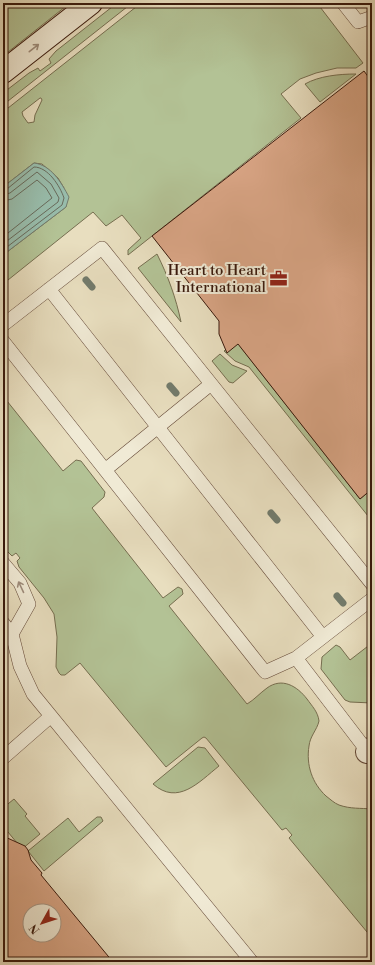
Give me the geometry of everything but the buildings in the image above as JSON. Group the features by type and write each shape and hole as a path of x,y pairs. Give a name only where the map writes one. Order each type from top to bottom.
{"main road":[{"path":"3,72 91,3"}],"lane":[{"path":"343,3 358,22 372,17"},
{"path":"3,325 102,248 372,584"},
{"path":"49,289 323,637"},
{"path":"3,341 265,672 296,658 372,599"},
{"path":"105,470 212,384"},
{"path":"3,563 20,583 29,604 12,634"},
{"path":"3,623 12,634 20,666 33,694 252,962"},
{"path":"296,658 370,752"},
{"path":"3,758 51,716"}],"shaded area":[{"path":"10,3 70,3 3,56 3,9"},
{"path":"117,3 132,3 3,105 3,93 29,73 38,68 40,71 51,63 49,59 56,51"},
{"path":"141,3 317,3 363,63 356,68 337,68 300,79 281,94 301,118 128,255 128,250 141,238 122,215 106,226 93,212 3,284 3,255 66,207 64,188 58,178 42,164 34,163 3,187 3,112","holes":["41,98 42,100 35,115 34,122 28,123 22,112"]},
{"path":"356,74 320,102 305,84 316,79 329,76"},
{"path":"157,254 177,304 181,322 138,268"},
{"path":"236,341 360,499 372,489 372,521 249,367 235,361 224,351"},
{"path":"220,354 232,365 247,371 233,383 229,382 212,361"},
{"path":"3,396 63,471 76,460 81,461 105,492 104,497 92,508 163,598 178,587 182,589 183,594 169,606 247,704 267,688 278,683 284,683 289,684 299,690 314,709 319,721 310,742 308,760 311,773 317,785 326,796 339,805 351,808 372,809 372,938 289,838 292,835 286,828 282,830 206,738 202,738 166,767 80,663 65,675 61,675 59,673 56,667 57,637 54,614 44,598 19,567 17,561 20,558 16,553 12,556 3,547"},
{"path":"372,643 372,703 350,702 345,700 321,669 322,657 336,645 340,647 350,660"},
{"path":"198,747 205,748 219,766 204,779 188,789 171,793 162,790 153,784"},
{"path":"14,799 27,814 25,816 40,834 22,849 3,826 3,808"},
{"path":"97,817 101,817 103,821 44,871 28,851 68,818 79,832"}],"water":[{"path":"34,163 46,167 59,180 69,197 66,207 3,255 3,187"}],"waterway":[{"path":"86,280 92,287"},
{"path":"170,386 176,393"},
{"path":"271,513 277,520"},
{"path":"337,596 343,603"}],"place":[{"name":"Heart to Heart International","path":"279,279"}]}
